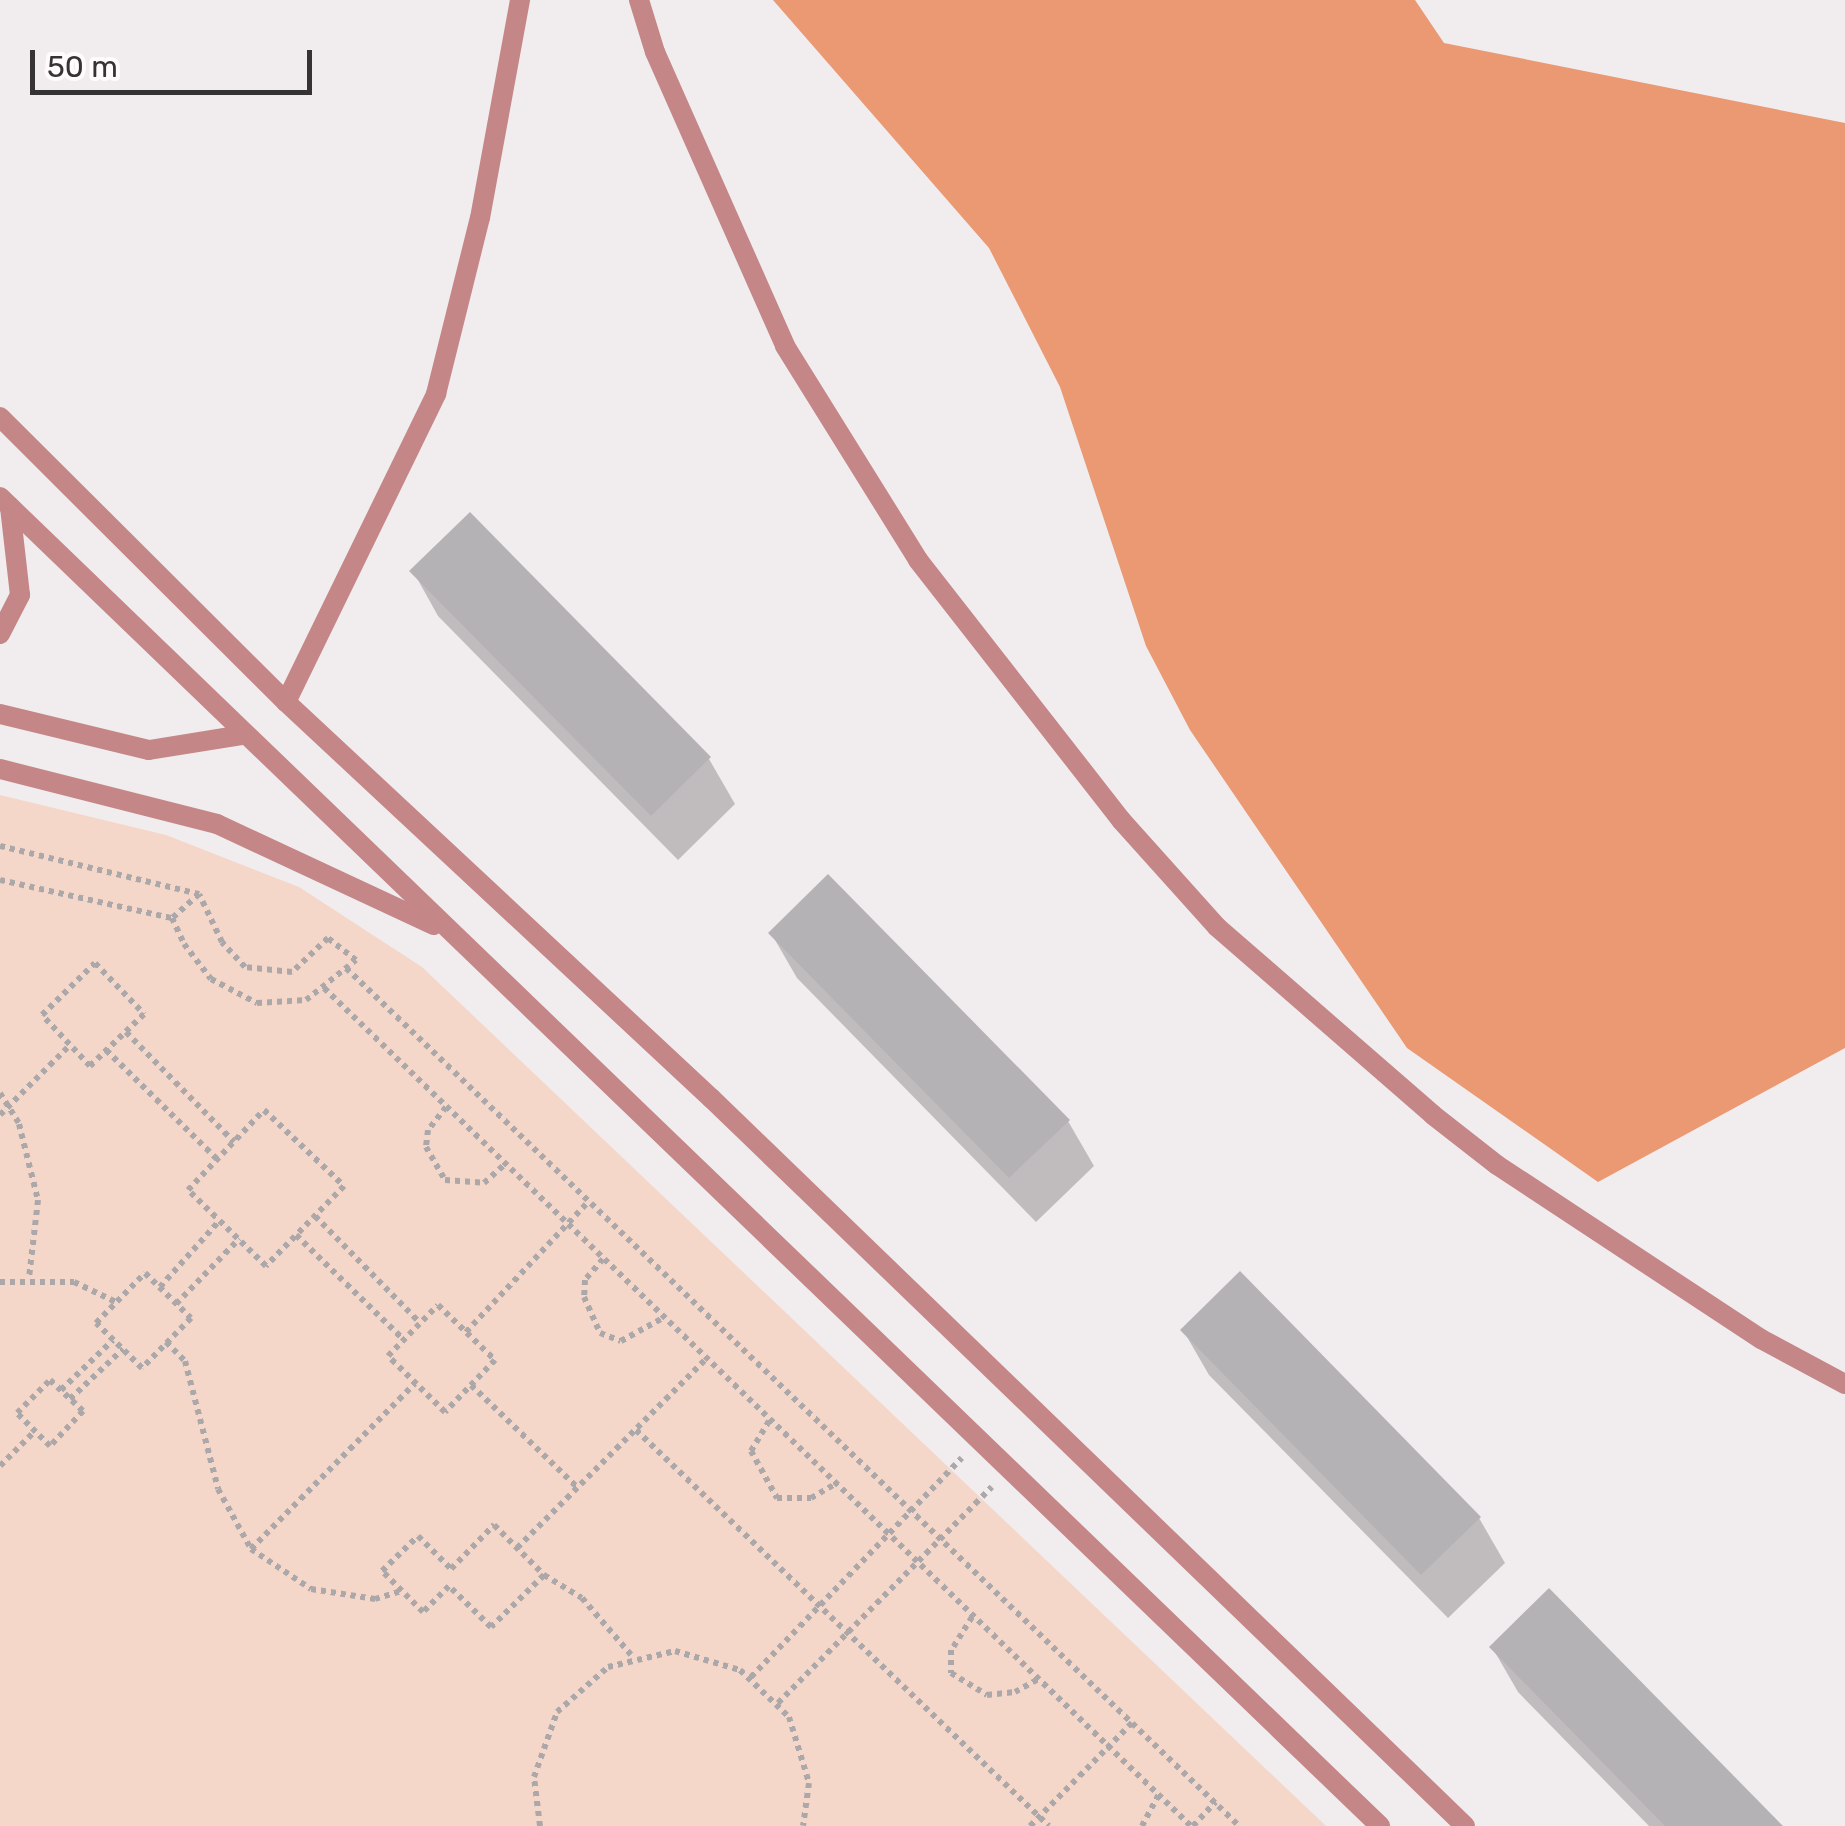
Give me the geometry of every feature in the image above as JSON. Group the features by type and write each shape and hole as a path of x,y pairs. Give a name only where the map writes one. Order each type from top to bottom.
{"street":[{"path":"286,702 436,394 480,218 520,0"},
{"path":"639,0 655,52 785,346 918,560 1121,820 1216,927 1433,1116 1497,1166 1745,1328 1845,1384"},
{"path":"0,416 286,702 725,1111 1465,1826"},
{"path":"0,634 20,595 5,502"},
{"path":"5,502 1380,1826"},
{"path":"0,714 149,750 242,734"},
{"path":"0,770 217,824 450,933"}],"path":[{"path":"0,846 198,894 222,942 245,967 292,972 328,938 356,960 306,1000 278,1004 233,994 196,961 172,918 0,880"},
{"path":"172,918 198,894"},
{"path":"95,963 144,1014 126,1032 90,1066 42,1015 95,963"},
{"path":"346,968 1240,1826"},
{"path":"324,988 1192,1826 1215,1802"},
{"path":"126,1032 234,1142"},
{"path":"0,1115 70,1045"},
{"path":"106,1050 217,1159"},
{"path":"0,1094 8,1106 38,1200 29,1278"},
{"path":"446,1107 428,1130 426,1147 445,1180 484,1183 504,1164"},
{"path":"264,1110 344,1186 266,1266 188,1190 234,1142 264,1110"},
{"path":"466,1332 590,1201"},
{"path":"316,1216 420,1323"},
{"path":"160,1287 220,1221"},
{"path":"296,1235 404,1340"},
{"path":"176,1304 239,1240"},
{"path":"603,1259 586,1280 584,1297 600,1333 622,1341 663,1318"},
{"path":"145,1273 160,1287 191,1318 142,1368 96,1323 145,1273"},
{"path":"0,1282 29,1278 74,1282 116,1302"},
{"path":"438,1306 466,1332 495,1360 445,1412 388,1356 438,1306"},
{"path":"61,1390 113,1340"},
{"path":"166,1342 185,1361 228,1518 252,1549 310,1589 375,1599 402,1591"},
{"path":"70,1399 123,1349"},
{"path":"517,1548 706,1360"},
{"path":"50,1380 70,1399 84,1411 50,1446 17,1413 50,1380"},
{"path":"252,1549 415,1383"},
{"path":"471,1385 578,1488"},
{"path":"769,1420 750,1452 764,1486 790,1502 834,1484"},
{"path":"636,1430 1050,1826"},
{"path":"0,1466 35,1431"},
{"path":"750,1677 980,1439"},
{"path":"778,1703 1011,1468"},
{"path":"451,1569 418,1536 382,1571 423,1612 450,1586 451,1569 494,1526 544,1576 582,1598 633,1657"},
{"path":"450,1586 491,1628 544,1576"},
{"path":"972,1616 951,1650 951,1673 987,1695 1015,1692 1038,1679"},
{"path":"540,1826 534,1777 557,1712 580,1686 633,1657 674,1651 708,1656 750,1677 778,1703 803,1749 809,1782 802,1826"},
{"path":"1030,1826 1132,1723"},
{"path":"1142,1826 1159,1794"}],"shaded area":[{"path":"773,0 1415,0 1444,43 1845,123 1845,1048 1598,1182 1407,1048 1190,730 1146,646 1060,387 989,248"},
{"path":"0,795 166,835 299,887 422,967 1326,1826 0,1826"}],"building":[{"path":"470,512 711,757 651,816 409,571"},
{"path":"828,874 1070,1120 1009,1178 768,933"},
{"path":"1240,1271 1481,1517 1421,1575 1180,1330"},
{"path":"1549,1588 1783,1826 1665,1826 1489,1647"}]}
